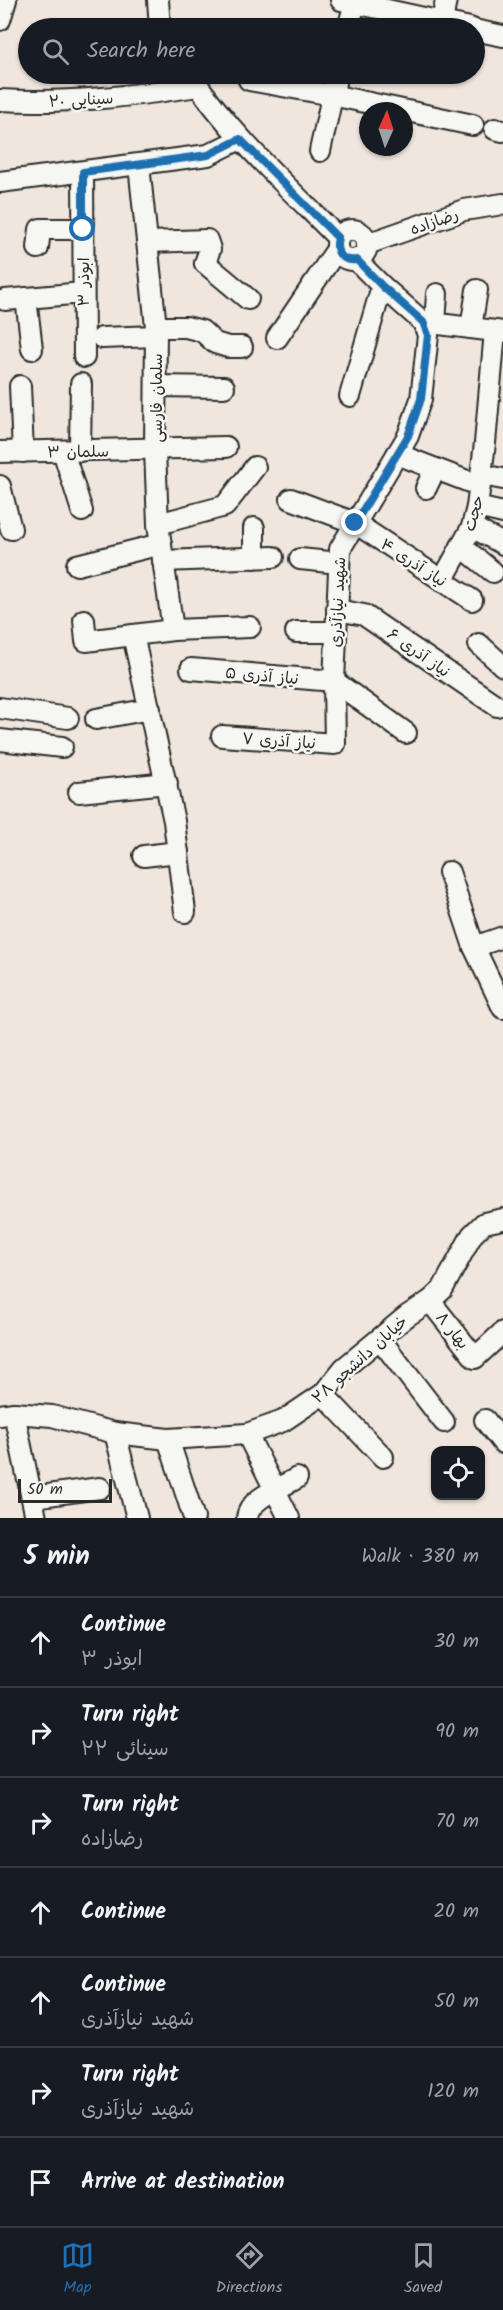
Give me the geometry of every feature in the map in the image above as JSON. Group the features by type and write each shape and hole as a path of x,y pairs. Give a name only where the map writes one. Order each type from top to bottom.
{"street":[{"path":"0,20 6,0"},
{"path":"158,0 159,18"},
{"path":"443,18 446,0"},
{"path":"348,18 348,2 423,18"},
{"path":"485,32 503,36"},
{"name":"سینایی ۲۰","path":"0,100 134,96 179,84"},
{"path":"197,84 240,139 338,244 344,259 362,252"},
{"path":"271,84 473,125"},
{"path":"320,151 335,84"},
{"path":"0,182 208,155 240,139"},
{"name":"سلمان فارسی","path":"139,165 149,242 156,331 155,450 158,524 173,630"},
{"name":"ابوذر ۳","path":"83,172 84,357"},
{"name":"رضازاده","path":"362,252 464,210 503,204"},
{"path":"38,248 40,229 83,229"},
{"path":"277,339 349,230 355,230 365,238 362,252 382,286 429,323 499,332"},
{"path":"149,242 207,240 210,249 205,263 248,299"},
{"path":"350,396 382,286"},
{"path":"471,328 477,290"},
{"path":"5,300 83,293"},
{"name":"شهید نیازآذری","path":"335,744 334,681 340,549 408,436 421,399 429,323 437,294"},
{"path":"26,298 32,349"},
{"path":"102,338 186,327 202,331 215,343 228,347 242,347"},
{"name":"حجت","path":"442,581 472,527 481,480 494,444 499,332"},
{"path":"81,384 72,451 82,511"},
{"path":"20,386 23,452"},
{"path":"156,386 224,387"},
{"name":"سلمان ۳","path":"0,452 226,447"},
{"path":"397,454 435,469 481,480 503,479"},
{"path":"158,524 225,506 255,467"},
{"path":"426,488 435,469"},
{"path":"0,486 11,529"},
{"name":"نیاز آذری ۴","path":"291,499 355,523 472,600"},
{"path":"477,507 503,513"},
{"path":"472,527 503,544"},
{"path":"77,565 162,553 263,558 254,528"},
{"path":"461,546 493,572"},
{"path":"300,559 339,563"},
{"name":"نیاز آذری ۶","path":"337,610 364,615 497,706"},
{"path":"84,620 86,641 173,630 250,627"},
{"path":"296,632 336,632"},
{"path":"133,635 167,783 185,912"},
{"path":"479,644 501,658"},
{"name":"نیاز آذری ۵","path":"191,669 334,681"},
{"path":"334,681 406,733"},
{"path":"0,708 68,718"},
{"path":"96,719 150,709"},
{"name":"نیاز آذری ۷","path":"222,735 335,744"},
{"path":"0,740 62,747"},
{"path":"79,792 167,783"},
{"path":"144,856 178,852"},
{"path":"449,872 474,947 503,1008"},
{"path":"474,947 503,937"},
{"name":"خیابان دانشجو ۲۸","path":"7,1414 52,1416 115,1433 168,1439 247,1434 283,1421 323,1394 344,1368 442,1290 472,1235 484,1223 503,1219"},
{"name":"بهار ۸","path":"430,1301 475,1358 503,1332"},
{"path":"380,1339 444,1422"},
{"path":"323,1394 383,1457"},
{"path":"7,1414 33,1497 36,1518"},
{"path":"485,1420 503,1443"},
{"path":"115,1433 137,1518"},
{"path":"247,1434 289,1518"},
{"path":"168,1439 194,1518"},
{"path":"247,1518 254,1502 297,1478"},
{"path":"33,1497 100,1488"}],"route":[{"path":"83,229 83,172 208,155 240,139 338,238 336,245 340,255 350,261 357,260 382,286 423,322 428,335 421,399 408,436 355,523"}]}
